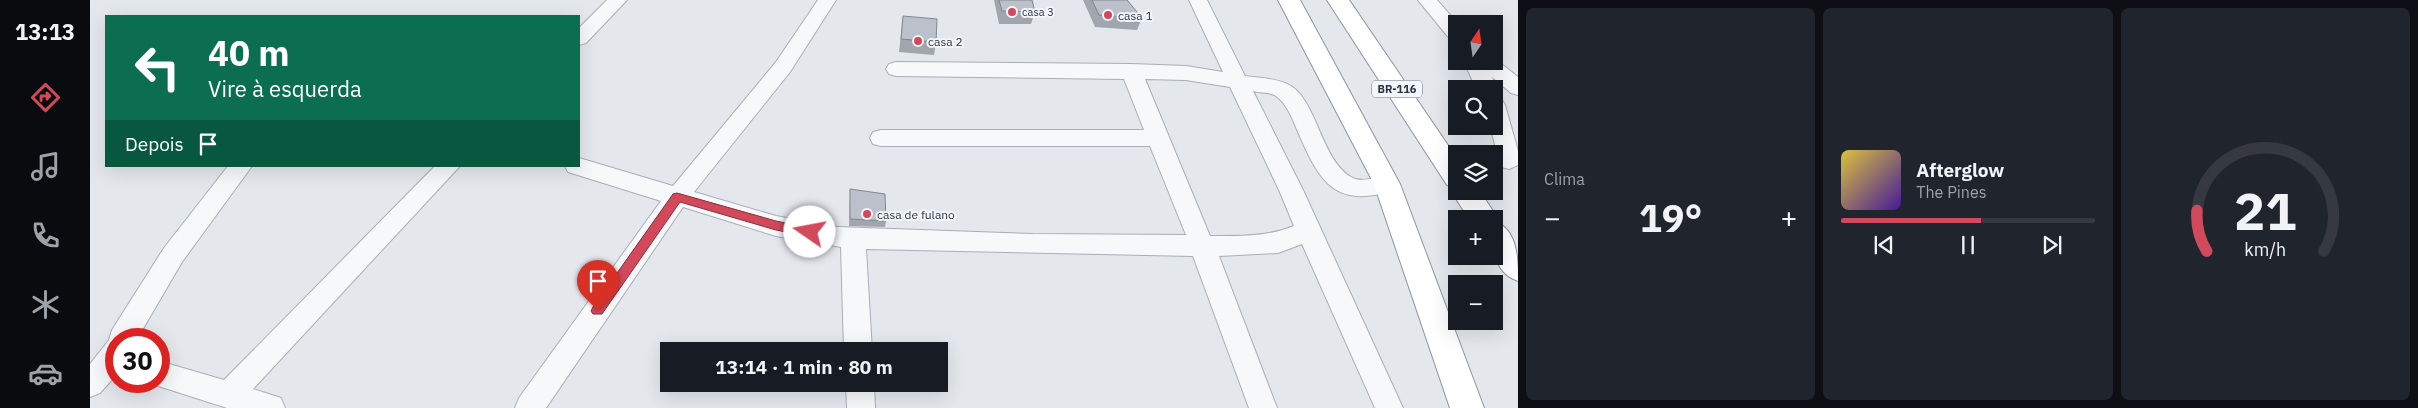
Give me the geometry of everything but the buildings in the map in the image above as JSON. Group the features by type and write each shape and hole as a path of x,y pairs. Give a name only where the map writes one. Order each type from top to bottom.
{"highway":[{"path":"1289,0 1387,184 1467,408"},
{"name":"BR-116","path":"1338,0 1448,162"},
{"path":"1503,246 1518,269"}],"street":[{"path":"580,38 618,0"},
{"path":"529,408 677,197 783,67 827,0"},
{"path":"1198,0 1291,190 1389,408"},
{"path":"1427,0 1448,25"},
{"path":"896,69 1131,70 1186,73 1281,89 1292,97 1327,168 1338,182 1358,189 1387,184"},
{"path":"1131,70 1202,245 1262,408"},
{"path":"1497,70 1518,88"},
{"path":"1503,135 1507,161"},
{"path":"881,138 1158,138"},
{"path":"127,328 173,255 240,167"},
{"path":"229,395 448,167"},
{"path":"579,167 776,226 853,238 1033,244 1249,246 1278,243 1308,231"},
{"path":"853,238 858,342"},
{"path":"90,384 105,363"},
{"path":"170,377 271,408"},
{"path":"860,392 861,408"}],"place":[{"name":"casa 3","path":"1012,12"},
{"name":"casa 1","path":"1108,15"},
{"name":"casa 2","path":"918,41"},
{"name":"casa de fulano","path":"867,214"}],"route":[{"path":"598,311 677,197 776,226 810,232"}]}
